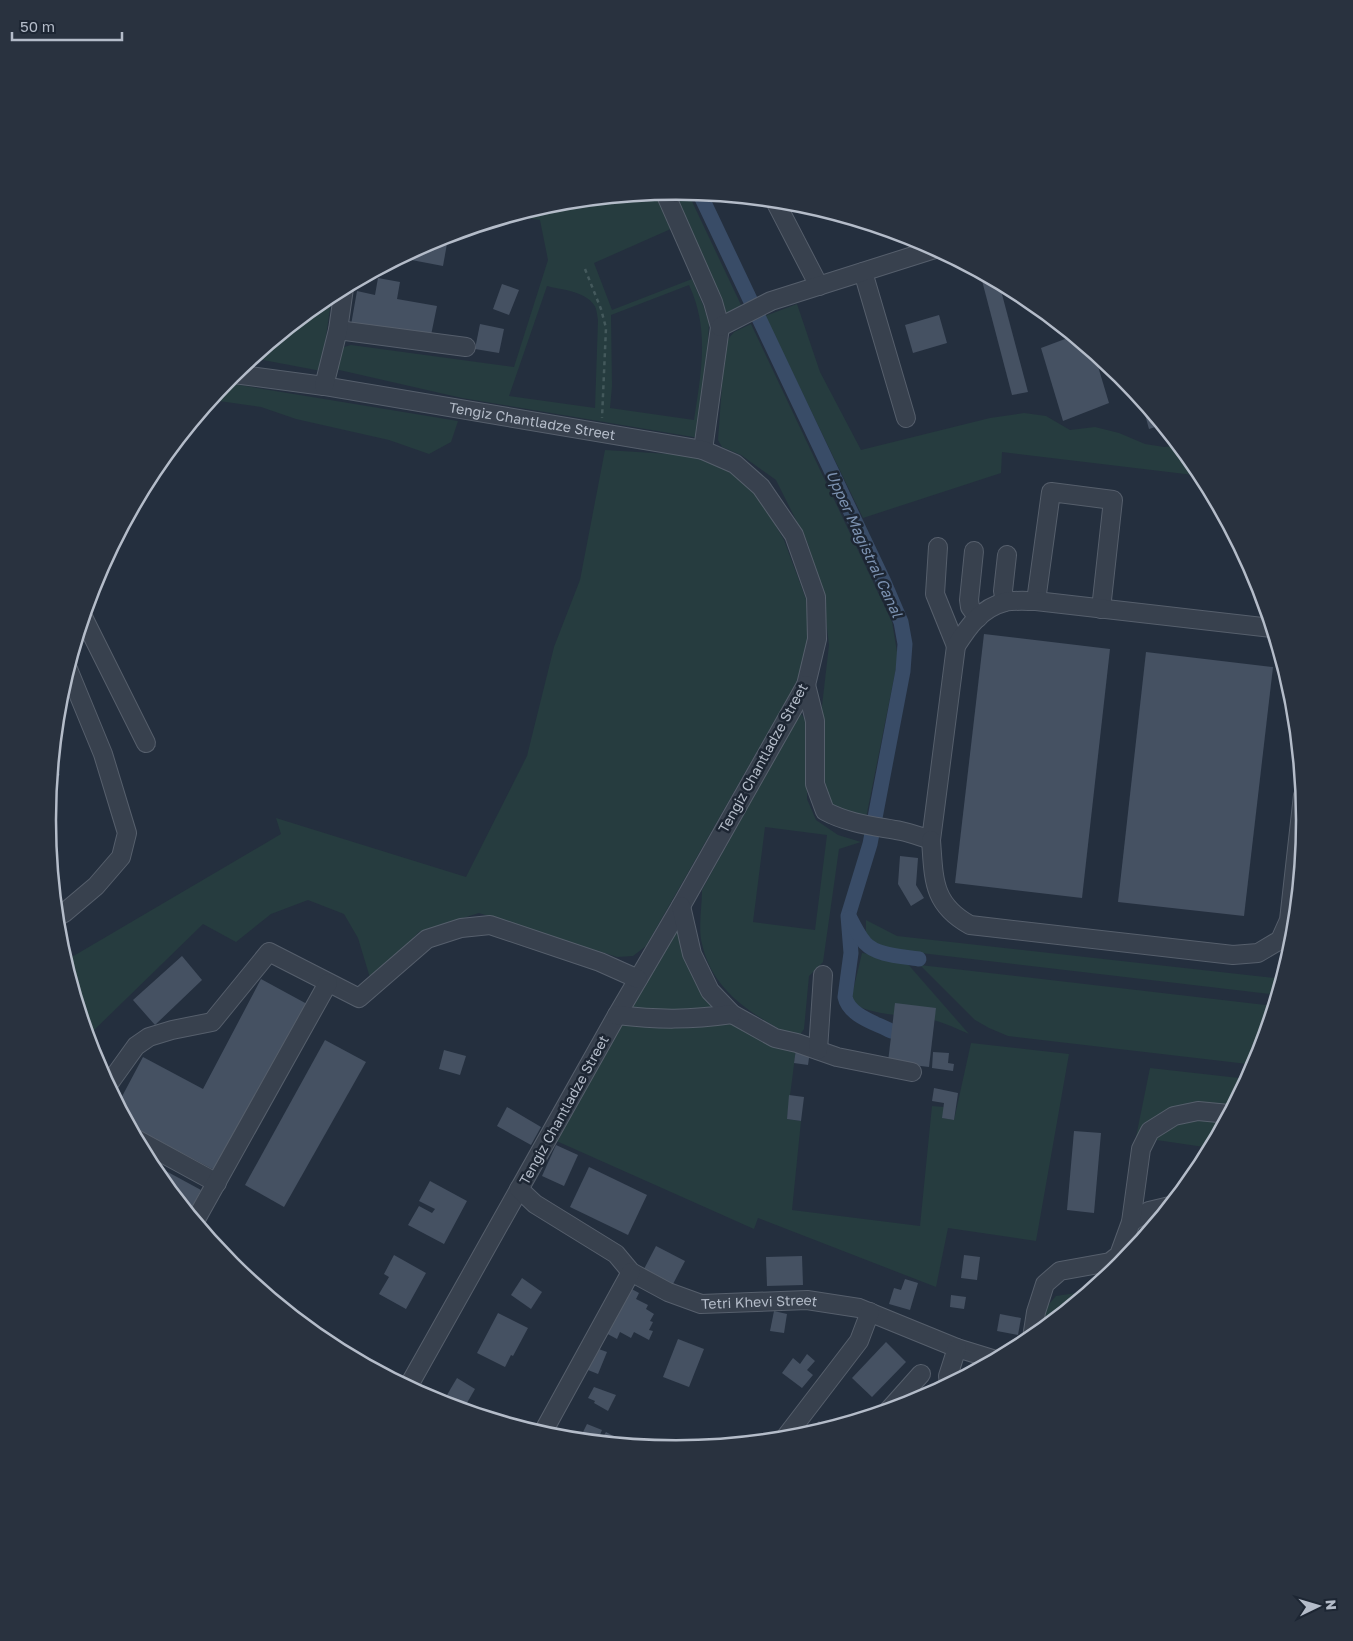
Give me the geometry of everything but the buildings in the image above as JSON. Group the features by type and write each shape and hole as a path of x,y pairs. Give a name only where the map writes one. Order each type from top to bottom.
{"street":[{"path":"668,200 713,302 720,327 703,450"},
{"path":"779,209 819,286"},
{"path":"720,327 772,301 925,252"},
{"path":"863,272 906,418"},
{"path":"324,386 338,330 343,298"},
{"path":"338,330 466,347"},
{"name":"Tengiz Chantladze Street","path":"245,375 324,386 703,450 735,464 761,487 794,535 816,597 817,639 806,685 617,1015 411,1381"},
{"path":"1036,601 1051,492 1113,500 1101,609"},
{"path":"938,547 935,594 956,646"},
{"path":"974,551 969,600 970,606 978,618"},
{"path":"1005,602 1003,591 1007,554"},
{"path":"1266,627 1036,601 1005,602 987,609 968,626 956,646 931,840 934,881 940,897 956,917 970,925 1233,955 1258,952 1280,940 1288,920 1295,865"},
{"path":"88,625 146,743"},
{"path":"64,913 96,886 122,857 127,833 103,754 72,680"},
{"path":"806,685 815,721 815,784 825,811 850,822 899,831 931,840"},
{"path":"681,906 692,954 710,991 732,1014 775,1038 837,1057 912,1072"},
{"path":"113,1079 136,1046 149,1037 212,1022 269,952 359,998 427,939 461,928 490,925 600,962 638,979"},
{"path":"818,1050 823,975"},
{"path":"198,1215 328,983"},
{"path":"617,1015 649,1019 694,1019 732,1014"},
{"path":"1119,1255 1131,1222 1141,1148 1150,1131 1174,1116 1198,1111 1223,1113"},
{"path":"149,1146 216,1183"},
{"name":"Tetri Khevi Street","path":"519,1189 534,1204 616,1254 631,1272 668,1292 701,1304 807,1300 859,1308 957,1348 988,1357"},
{"path":"1131,1222 1149,1211 1160,1208"},
{"path":"1034,1327 1036,1312 1045,1284 1060,1271 1108,1266"},
{"path":"546,1427 631,1272"},
{"path":"791,1430 858,1341 870,1312"},
{"path":"947,1379 957,1348"},
{"path":"898,1400 921,1374"}],"path":[{"path":"586,268 606,328 601,433"}],"green space":[{"path":"675,200 692,201 742,307 726,315 719,313"},
{"path":"661,201 673,228 594,263 612,310 692,279 709,323 699,438 462,398 335,369 341,348 351,345 514,367 548,260 540,220 528,218 596,206","holes":["689,285 700,318 702,352 694,420 610,408 612,386 611,315","547,286 585,297 596,308 598,320 595,408 509,396"]},
{"path":"797,304 820,372 861,450 990,418 1024,413 1046,416 1070,430 1095,427 1119,433 1145,444 1171,447 1191,475 1002,452 1001,473 863,518 765,316"},
{"path":"330,306 321,371 262,360 299,328"},
{"path":"751,324 892,622 898,658 866,818 833,805 825,791 822,706 829,645 823,595 808,544 776,480 741,455 722,447 718,440 725,343 734,332"},
{"path":"236,385 458,421 451,442 429,454 389,440 296,419 261,407 220,401"},
{"path":"605,450 702,456 734,473 756,492 784,540 806,599 809,641 799,678 646,946 633,956 617,957 479,913 419,932 371,981 358,938 344,914 308,900 271,914 236,942 203,924 93,1031 72,957 281,834 276,818 466,877 527,756 554,647 580,580"},
{"path":"800,712 808,724 807,799 816,820 838,835 861,842 839,849 823,962 809,976 804,1029 797,1039 738,1002 716,977 708,961 701,938 702,890","holes":["765,827 827,835 815,930 753,922"]},
{"path":"866,920 897,936 1277,978 1272,994 904,951 877,946 866,933"},
{"path":"680,926 703,995 721,1016 796,1049 787,1119 801,1121 792,1210 920,1226 932,1106 944,1107 943,1118 954,1120 971,1043 1069,1054 1036,1241 948,1228 936,1287 758,1218 754,1229 552,1139"},
{"path":"862,953 870,954 880,960 906,962 969,1034 933,1020 880,1013 853,1003 852,995"},
{"path":"920,965 1269,1005 1247,1064 1008,1036 975,1020"},
{"path":"1150,1068 1241,1078 1214,1131 1204,1147 1136,1137"},
{"path":"1078,1293 1043,1321 1044,1310 1056,1296"}],"waterway":[{"name":"Upper Magistral Canal","path":"703,201 883,580 901,622 905,644 903,671 870,844 848,916 851,953 845,997 848,1004 857,1014 891,1031"},
{"name":"Upper Magistral Canal","path":"850,918 865,943 876,951 919,959"}]}
